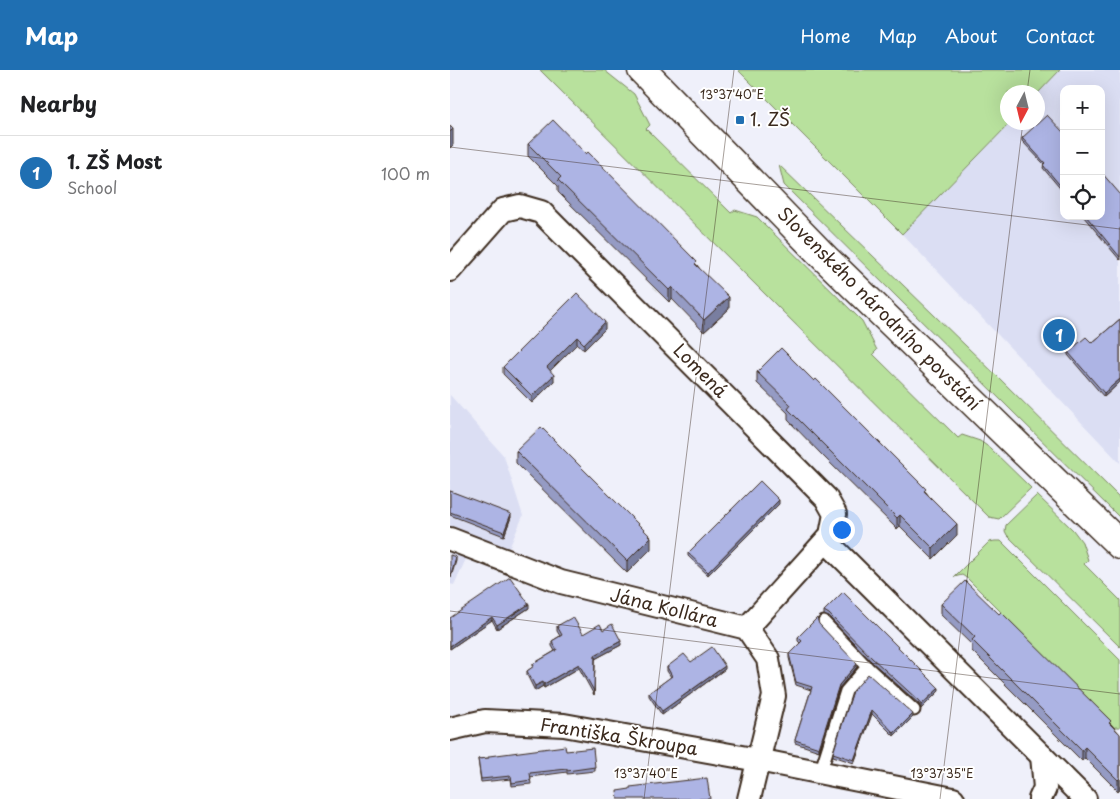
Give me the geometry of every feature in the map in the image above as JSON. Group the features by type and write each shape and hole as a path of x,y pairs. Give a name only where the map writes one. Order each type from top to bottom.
{"street":[{"name":"Slovenského národního povstání","path":"642,70 825,258 1120,544"},
{"name":"Lomená","path":"450,270 502,210 520,206 541,212 826,498 835,514 831,535 747,628"},
{"name":"Jána Kollára","path":"450,539 561,582 747,628"},
{"path":"826,541 1085,799"},
{"path":"747,628 768,659 774,696 749,799"},
{"name":"Františka Škroupa","path":"450,729 485,722 564,725 758,760 953,799"},
{"path":"1040,799 1045,788 1042,756"}],"lane":[{"path":"824,622 867,667 914,710"},
{"path":"820,773 846,691 867,667"}],"shaded area":[{"path":"1060,70 1120,70 1120,463 902,234 1003,130 1045,130 1045,86"},
{"path":"450,395 504,456 523,516 501,567 466,559 454,585 450,584"}],"green space":[{"path":"540,70 604,70 634,94 650,125 646,129 731,213 735,210 757,217 862,321 877,350 873,354 958,438 962,435 980,441 990,448 1031,488 999,519 989,517"},
{"path":"738,70 1060,70 1045,86 1000,85 1000,130 1003,130 902,234"},
{"path":"779,165 1120,498 1120,518 784,185"},
{"path":"1037,495 1073,530 1082,542 1088,560 1084,564 1120,600 1120,647 1007,535 1005,531 1006,525"},
{"path":"1001,541 1120,660 1120,727 1115,727 1112,731 1004,620 1002,613 968,579 962,575 954,577 989,542"}],"building":[{"path":"1047,115 1060,129 1060,185 1043,165 1045,163 1022,138 1031,130 1045,130 1045,117"},
{"path":"553,120 586,154 588,152 729,297 704,320 672,287 669,290 558,180 561,177 528,144"},
{"path":"1105,177 1120,194 1120,257 1089,220 1105,220"},
{"path":"577,293 605,322 584,344 577,337 547,367 554,375 532,396 503,367"},
{"path":"1120,319 1120,379 1104,393 1068,352 1086,337 1092,343"},
{"path":"781,348 814,381 816,379 926,489 924,491 957,524 933,548 900,515 897,518 788,409 791,405 757,372"},
{"path":"541,427 651,537 627,561 516,451"},
{"path":"760,481 779,500 708,572 688,553"},
{"path":"450,491 511,514 504,532 450,512"},
{"path":"450,555 456,557 451,574 450,574"},
{"path":"510,577 529,604 497,625 492,617 450,646 450,618"},
{"path":"965,581 999,614 1001,612 1111,721 1109,723 1120,734 1120,778 1118,780 1085,747 1082,750 972,640 975,637 941,604"},
{"path":"843,592 939,688 921,705 824,611"},
{"path":"573,617 583,634 600,624 603,630 612,624 621,641 595,655 594,691 579,664 544,684 543,682 535,686 527,671 534,666 533,664 557,650 552,641 562,635 557,626"},
{"path":"817,618 819,624 857,664 839,685 819,748 795,740 812,687 796,682 789,654 802,641 798,637"},
{"path":"712,647 725,666 662,711 649,693 672,676 667,667 684,654 691,662"},
{"path":"868,674 913,714 894,733 872,710 854,760 833,753 853,691"},
{"path":"565,746 566,751 593,748 595,767 530,773 531,780 512,783 511,776 481,779 478,759"},
{"path":"707,778 710,799 618,799 617,791 630,789 630,787"}],"place":[{"name":"1. ZŠ","path":"740,120"},
{"name":"1. ZŠ Most","path":"1059,335"}]}
